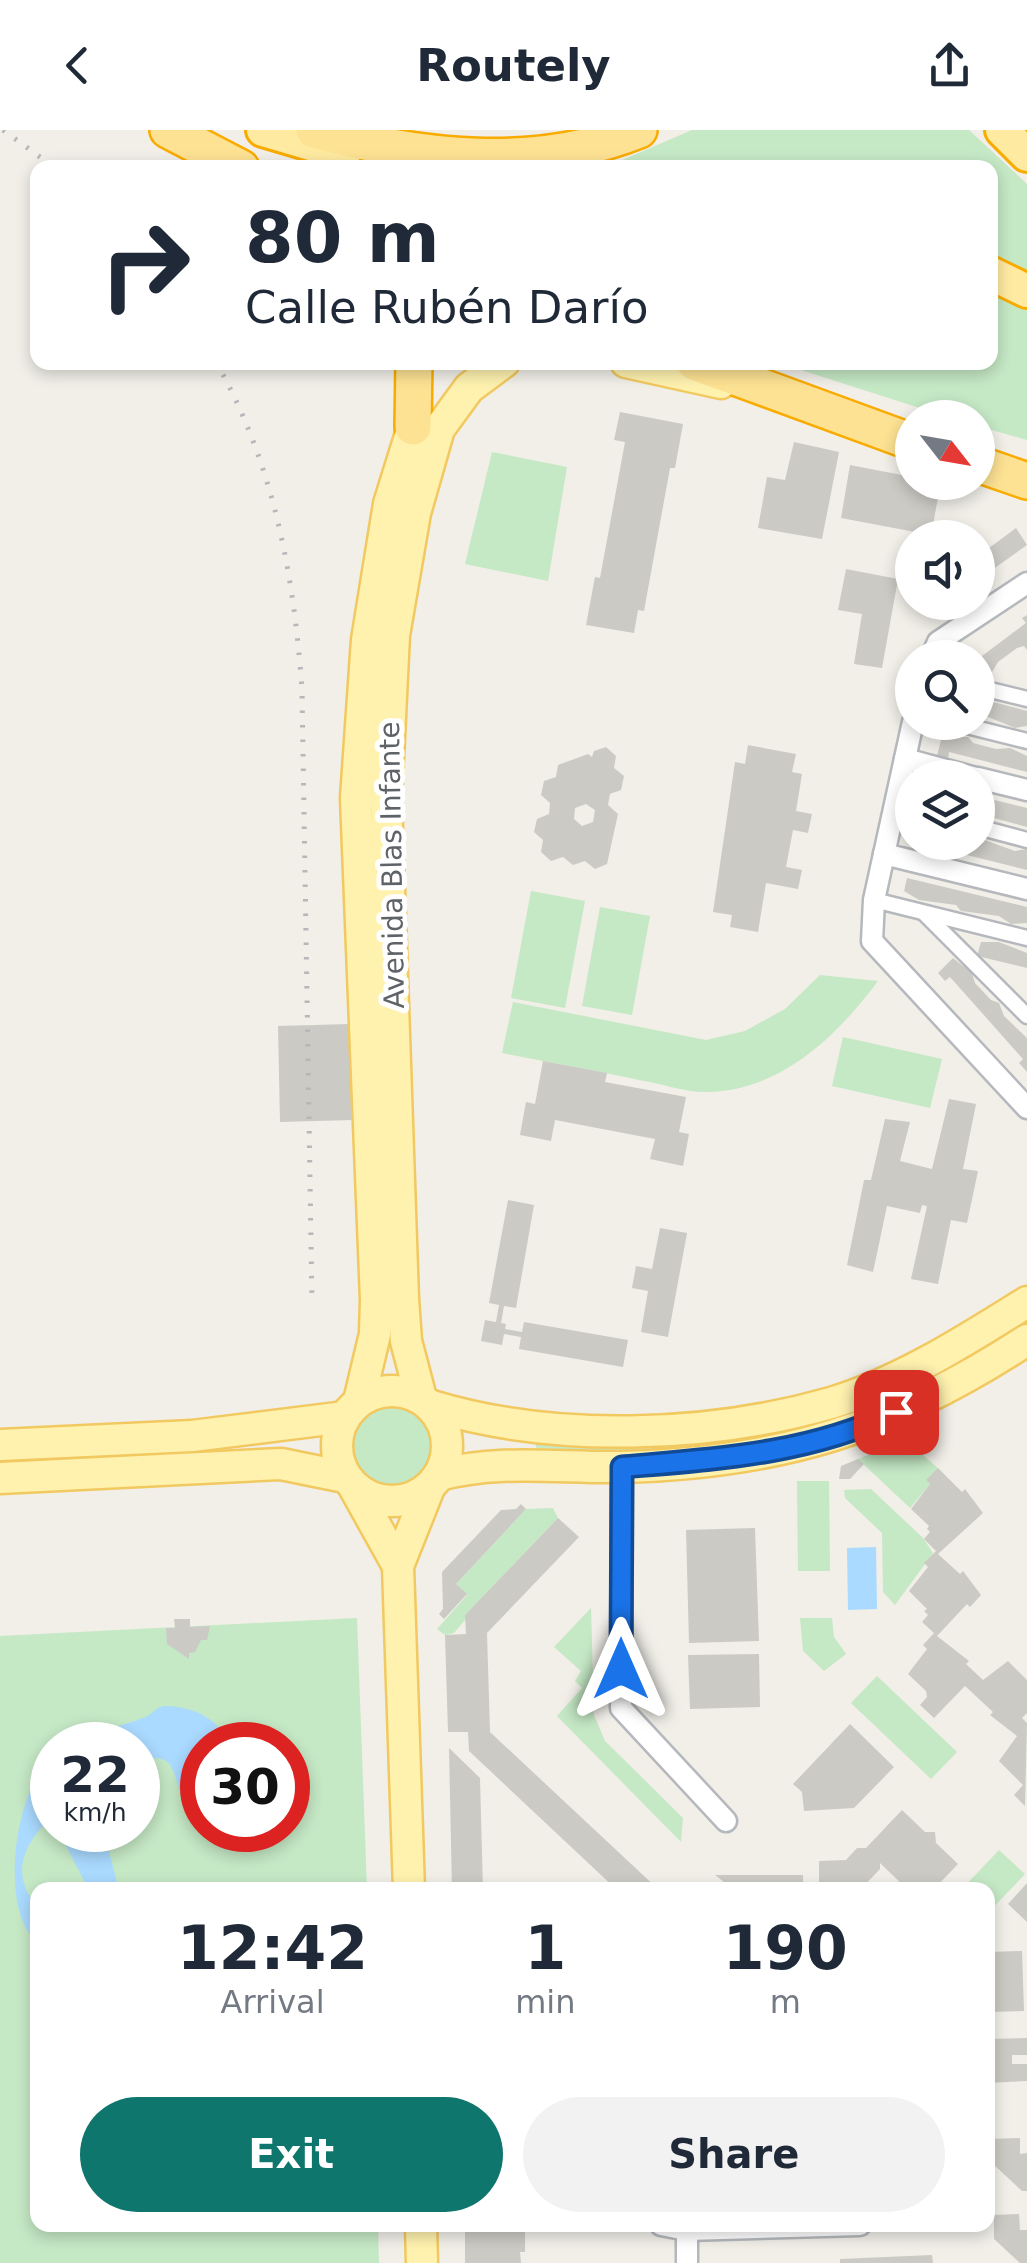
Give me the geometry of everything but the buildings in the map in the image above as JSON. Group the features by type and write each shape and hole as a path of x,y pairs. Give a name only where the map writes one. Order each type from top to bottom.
{"highway":[{"path":"262,130 322,149 378,160"},
{"path":"314,130 392,148 509,158 567,152 639,130"},
{"path":"1002,130 1027,155"},
{"path":"169,132 225,160"},
{"path":"998,277 1027,290"},
{"path":"413,427 414,370"},
{"path":"714,370 895,436"},
{"path":"995,469 1027,478"}],"main road":[{"name":"Avenida Blas Infante","path":"427,1402 406,1341 402,1299 386,799 394,635 416,513 439,429 468,388 493,370"},
{"path":"662,370 772,394"},
{"name":"Avenida Blas Infante","path":"352,1409 375,1334 376,1300 356,798 367,640 389,504 413,427"},
{"path":"0,1445 192,1436 352,1409 389,1390 520,1428 622,1431 755,1420 833,1402 906,1373 1027,1302"},
{"path":"0,1478 281,1464 350,1482 384,1501 415,1496 434,1481 474,1466 622,1467 748,1456 810,1445 862,1428 966,1380 1027,1340"},
{"path":"409,1882 398,1566 448,1440 427,1402"},
{"path":"352,1409 336,1447 350,1482 398,1566"},
{"path":"421,2232 422,2263"}],"street":[{"path":"941,640 1026,587"},
{"path":"995,691 1027,699"},
{"path":"995,733 1027,741"},
{"path":"905,760 909,740"},
{"path":"995,782 1027,790"},
{"path":"895,829 884,854 874,900 872,941 1023,1096"},
{"path":"995,832 1027,840"},
{"path":"884,854 1027,890"},
{"path":"874,900 1027,938"},
{"path":"923,912 1027,1016"},
{"path":"622,1467 621,1708 726,1821"},
{"path":"687,2232 688,2263"}],"green space":[{"path":"692,130 969,130 1027,184 1027,271 998,258 998,160 622,160"},
{"path":"998,295 1027,308 1027,440 995,431 995,400 895,400 801,370 998,370"},
{"path":"492,452 567,467 548,581 465,564"},
{"path":"531,891 585,901 565,1008 511,998"},
{"path":"600,907 650,916 632,1015 582,1006"},
{"path":"820,975 878,981 844,1022 804,1058 757,1083 732,1090 689,1091 502,1053 513,1002 706,1040 745,1031 785,1009"},
{"path":"843,1037 942,1059 930,1108 832,1086"},
{"path":"1027,1315 1027,1326 946,1376 882,1408 824,1429 701,1450 537,1451 535,1442 605,1445 741,1435"},
{"path":"391,1399 408,1402 422,1412 432,1426 432,1460 422,1474 408,1484 391,1487 374,1484 360,1474 350,1460 347,1443 350,1426 360,1412 374,1402"},
{"path":"905,1440 938,1468 910,1508 858,1459"},
{"path":"797,1481 829,1481 830,1571 798,1571"},
{"path":"871,1489 923,1538 933,1553 895,1605 883,1592 882,1533 845,1498 844,1490"},
{"path":"553,1508 558,1518 465,1615 454,1633 445,1635 437,1629 467,1595 456,1584 526,1509"},
{"path":"591,1608 594,1715 605,1741 683,1818 681,1842 557,1716 582,1688 575,1681 581,1671 554,1647"},
{"path":"357,1618 367,1882 30,1882 30,2232 378,2232 379,2263 0,2263 0,1636"},
{"path":"800,1618 832,1618 834,1637 846,1654 824,1671 803,1651"},
{"path":"877,1676 957,1752 931,1779 851,1703"},
{"path":"999,1850 1025,1874 995,1906 995,1882 969,1882"}],"water":[{"path":"876,1547 877,1609 848,1610 847,1548"},
{"path":"158,1708 184,1708 213,1722 180,1722 180,1791 170,1765 160,1759 160,1722 130,1722"},
{"path":"30,1792 30,1844 22,1870 30,1897 30,1933 18,1906 15,1880 20,1824"},
{"path":"69,1852 109,1852 117,1882 85,1882"}],"railway":[{"path":"3,130 44,160"},
{"path":"220,370 253,440 267,481 287,563 298,647 302,690 312,1303"}],"route":[{"path":"621,1669 622,1467 748,1456 810,1445 896,1412"}]}
